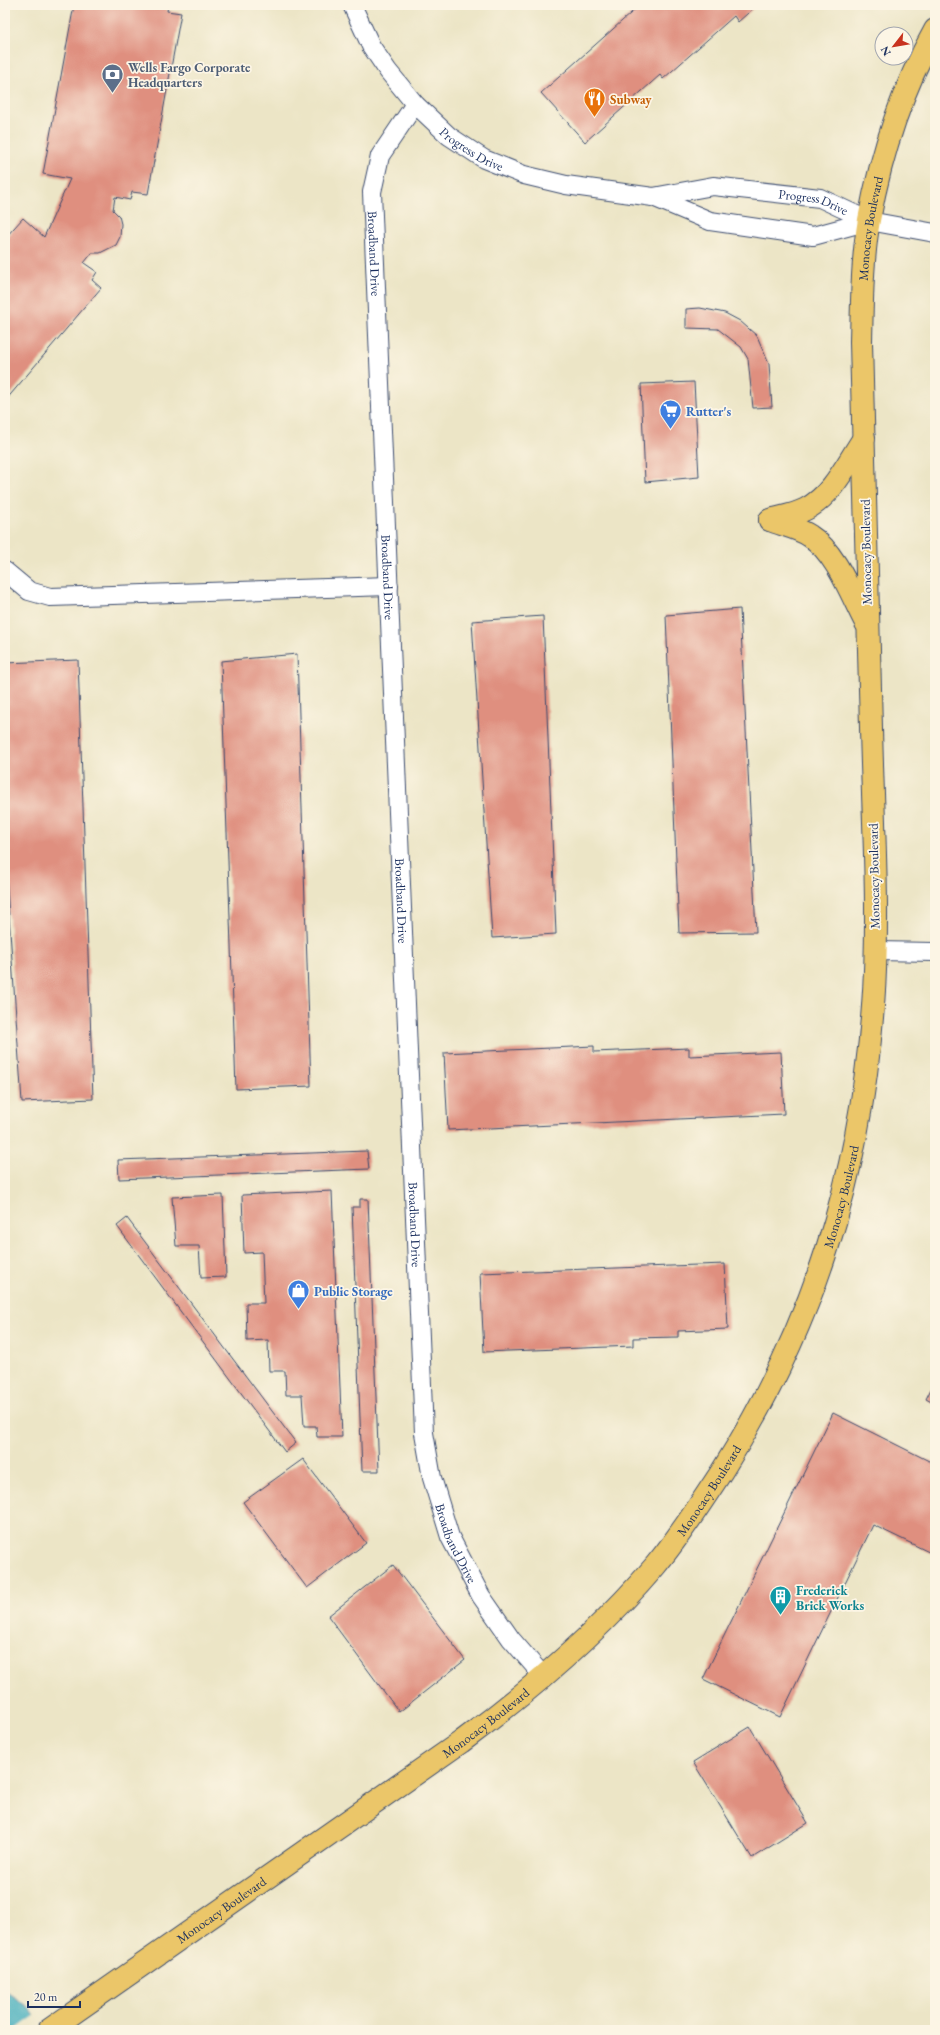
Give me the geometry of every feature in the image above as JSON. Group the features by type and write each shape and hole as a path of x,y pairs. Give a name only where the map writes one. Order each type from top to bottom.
{"main road":[{"name":"Monocacy Boulevard","path":"49,2030 461,1742 544,1677 590,1634 655,1566 705,1497 742,1439 776,1378 802,1320 826,1256 843,1199 860,1120 874,1003 876,951 861,342 863,279 869,221 881,167 897,113 921,56 935,30"},
{"path":"864,438 828,492 820,501 804,510 770,520 809,535 822,544 833,561 868,627"}],"street":[{"name":"Progress Drive","path":"352,5 371,46 388,72 416,104 449,136 484,159 524,175 566,185 653,197 710,221 813,236 869,221"},
{"name":"Broadband Drive","path":"416,104 380,156 372,192 424,1433 432,1478 450,1537 481,1596 511,1639 544,1677"},
{"name":"Progress Drive","path":"653,197 713,186 804,196 820,198 869,221"},
{"path":"869,221 935,233"},
{"path":"5,571 29,591 50,597 389,586"},
{"path":"876,951 935,952"}],"water":[{"path":"5,1991 29,2007 44,2030 5,2030"}],"pier":[{"path":"36,2015 46,2030 15,2030"}],"building":[{"path":"74,5 168,5 167,11 181,13 148,194 132,192 130,200 115,197 113,210 119,216 121,224 120,237 116,245 100,253 92,253 84,263 97,272 92,280 101,288 5,401 5,238 23,218 44,237 70,179 43,174"},
{"path":"640,5 757,5 738,22 734,16 663,79 660,75 585,142 541,93"},
{"name":"Rutter's","path":"700,308 725,313 740,321 757,336 769,364 772,407 753,408 748,359 741,347 718,329 686,328 686,309"},
{"name":"Rutter's","path":"694,382 699,477 645,482 641,384"},
{"path":"740,609 756,932 679,933 666,615"},
{"path":"543,616 556,934 492,938 472,621"},
{"path":"297,654 311,1086 236,1089 221,661"},
{"path":"78,660 93,1099 22,1102 5,860 5,663"},
{"path":"594,1046 594,1052 689,1048 689,1056 781,1052 784,1114 448,1130 444,1053"},
{"path":"367,1151 369,1169 119,1179 118,1160"},
{"path":"332,1191 342,1437 317,1437 316,1426 304,1426 302,1395 286,1395 285,1371 269,1371 268,1340 247,1341 246,1303 264,1303 262,1252 244,1253 242,1195"},
{"path":"223,1195 226,1277 201,1278 199,1246 176,1246 172,1197"},
{"path":"360,1199 368,1199 379,1471 362,1471 352,1207 360,1207"},
{"path":"127,1218 296,1443 285,1452 117,1226"},
{"path":"725,1264 728,1329 678,1331 678,1337 633,1338 633,1346 484,1352 480,1273"},
{"path":"935,1381 935,1404 926,1399"},
{"name":"Frederick Brick Works","path":"833,1413 935,1464 935,1555 873,1525 780,1717 703,1679"},
{"path":"303,1459 366,1543 307,1588 243,1502"},
{"path":"393,1565 465,1660 399,1712 328,1616"},
{"path":"750,1727 808,1823 752,1858 693,1762"}],"place":[{"name":"Wells Fargo Corporate Headquarters","path":"112,94"},
{"name":"Subway","path":"594,118"},
{"name":"Rutter's","path":"670,430"},
{"name":"Public Storage","path":"299,1310"},
{"name":"Frederick Brick Works","path":"781,1616"}]}
